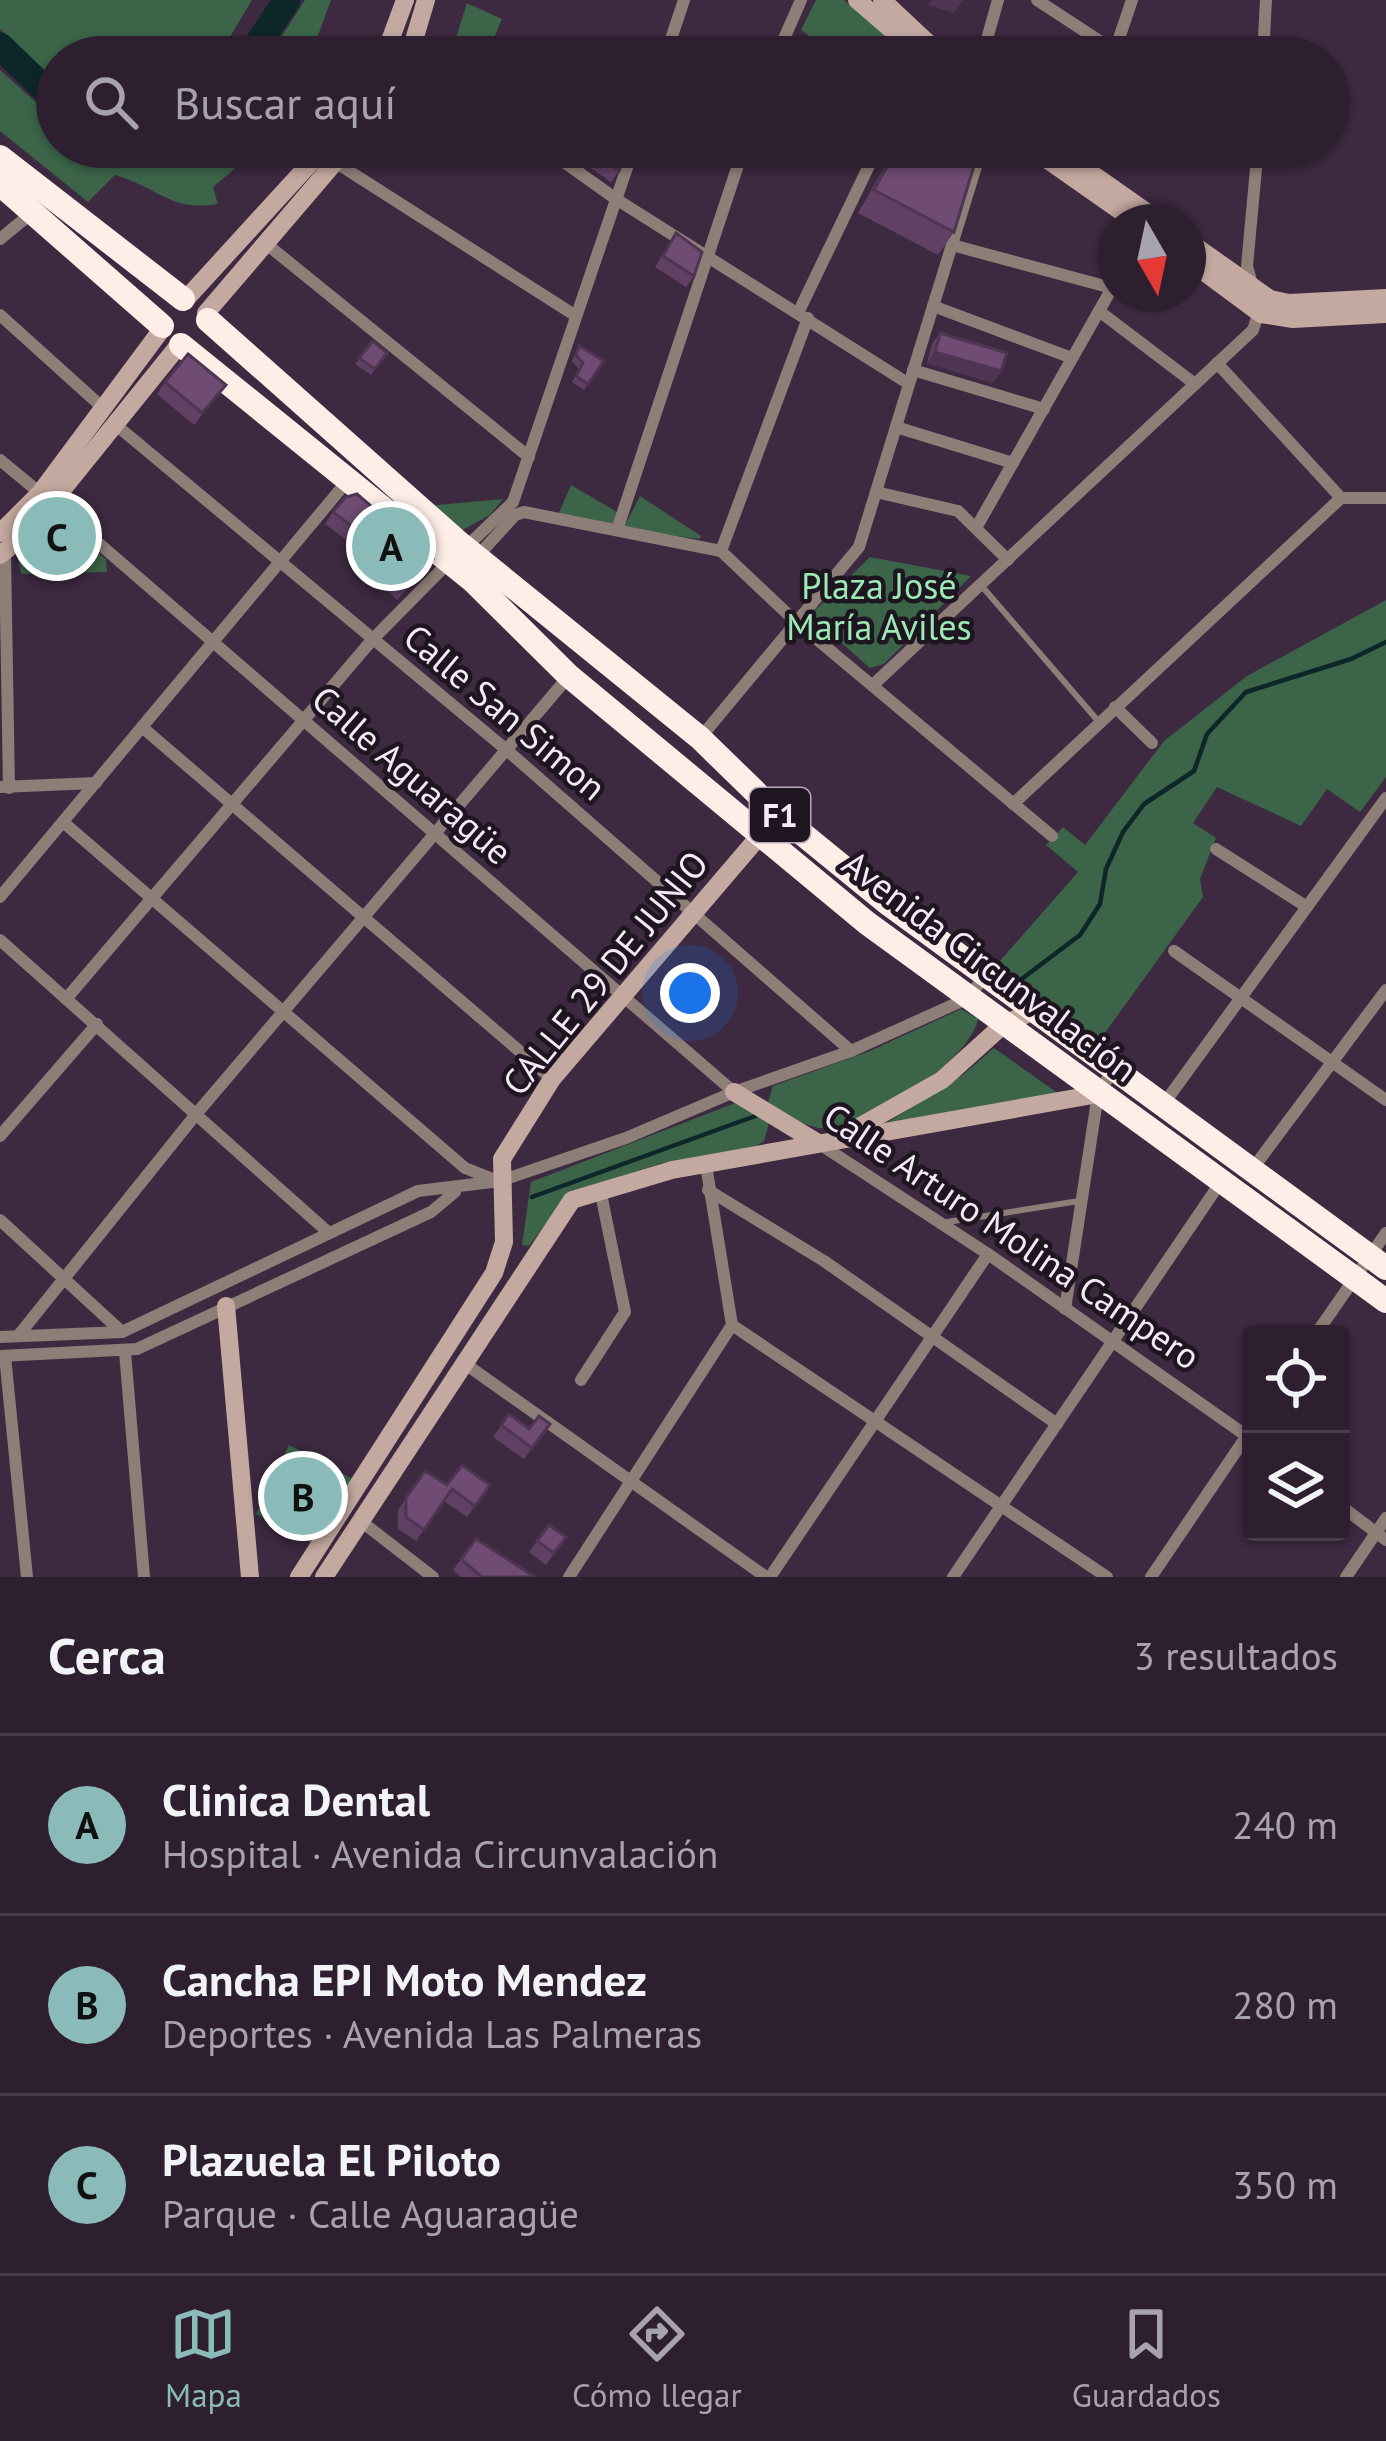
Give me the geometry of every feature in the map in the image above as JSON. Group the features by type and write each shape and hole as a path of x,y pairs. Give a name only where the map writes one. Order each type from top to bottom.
{"highway":[{"name":"Avenida Circunvalación","path":"0,157 196,308 464,560 569,676 1031,1012 1254,1167 1378,1262"},
{"name":"Avenida Circunvalación","path":"0,184 171,336 350,478 700,738 770,824 966,999 1386,1301"},
{"path":"166,308 196,308 197,342 171,336 166,308"}],"street":[{"path":"393,36 405,0"},
{"path":"415,36 426,0"},
{"path":"672,36 685,0"},
{"path":"785,36 801,0"},
{"path":"857,0 899,36"},
{"path":"882,0 902,7 926,36"},
{"path":"988,36 998,0"},
{"path":"1037,0 1089,36"},
{"path":"1122,36 1132,0"},
{"path":"1264,36 1266,0"},
{"path":"196,308 322,168"},
{"path":"196,308 264,242 323,168"},
{"path":"359,168 576,316"},
{"path":"572,168 803,315 911,377 1044,409"},
{"path":"464,560 513,502 627,168"},
{"path":"618,527 737,168"},
{"path":"721,550 803,315 869,168"},
{"path":"700,738 851,559 952,245 970,168"},
{"path":"1059,168 1110,204"},
{"path":"1084,168 1135,204"},
{"path":"874,684 1252,330 1261,314 1247,266 1256,168"},
{"path":"0,238 34,210"},
{"path":"264,242 529,457"},
{"path":"952,245 1098,280"},
{"path":"1206,254 1253,287 1289,303 1386,298"},
{"path":"1206,273 1261,314 1293,320 1386,314"},
{"path":"933,306 1072,358"},
{"path":"976,528 1098,312"},
{"path":"1100,312 1195,384"},
{"path":"0,315 102,406"},
{"path":"0,533 46,498 102,406 171,336"},
{"path":"96,783 5,788 2,555 46,498 116,425 171,336"},
{"path":"1217,363 1341,498"},
{"name":"Calle San Simon","path":"116,425 509,752 851,1051"},
{"path":"896,427 1013,463"},
{"name":"Calle Aguaragüe","path":"0,460 436,833 620,998 734,1091"},
{"path":"0,897 350,478"},
{"path":"876,492 958,511 1008,560"},
{"path":"1013,804 1341,498 1386,498"},
{"path":"66,999 307,723 372,640 524,512 721,550 795,621 1052,836"},
{"path":"18,1336 197,1113 569,676"},
{"path":"1115,707 1152,743"},
{"path":"142,728 552,1079"},
{"path":"1163,1105 1386,798"},
{"path":"63,822 465,1168 500,1181"},
{"name":"CALLE 29 DE JUNIO","path":"500,1181 502,1159 552,1079 770,824"},
{"path":"1216,849 1307,907"},
{"path":"0,940 329,1233"},
{"path":"1174,951 1386,1100"},
{"path":"0,1337 122,1332 418,1191 456,1191 500,1181 626,1138 734,1091 851,1051 966,999 984,978"},
{"path":"1254,1167 1386,990"},
{"path":"818,1143 879,1119 942,1080 1003,1025 1031,1012"},
{"path":"0,1136 97,1024"},
{"path":"1065,1309 1098,1094 1113,1070"},
{"name":"Calle Arturo Molina Campero","path":"734,1091 988,1254 1247,1433"},
{"path":"324,1577 572,1200 599,1188 706,1165 1098,1094"},
{"path":"761,1154 778,1130 768,1112"},
{"path":"569,1577 732,1325 706,1165"},
{"path":"299,1577 494,1273 504,1242 500,1181"},
{"path":"953,1577 1220,1183"},
{"path":"580,1380 625,1312 599,1188"},
{"path":"708,1190 932,1335 1057,1424"},
{"path":"27,1577 3,1356 125,1352 430,1213 456,1191"},
{"path":"0,1220 122,1332"},
{"path":"1322,1325 1354,1277 1378,1262 1386,1233"},
{"path":"504,1242 531,1260"},
{"path":"464,1363 768,1577 988,1254"},
{"path":"226,1306 250,1577"},
{"path":"732,1325 1107,1577"},
{"path":"125,1352 144,1577"},
{"path":"1151,1577 1242,1446"},
{"path":"1350,1514 1381,1536"},
{"path":"1346,1577 1381,1536 1386,1518"},
{"path":"362,1522 434,1577"}],"lane":[{"path":"980,584 1099,722"},
{"path":"937,1223 1078,1202"}],"green space":[{"path":"0,0 252,0 231,36 36,36 36,63 0,29"},
{"path":"305,0 331,0 318,36 282,36"},
{"path":"816,0 844,0 886,36 809,36 801,30"},
{"path":"467,3 502,19 495,36 457,36"},
{"path":"0,70 36,102 36,160 0,131"},
{"path":"46,168 235,168 213,187 218,204 176,202 115,175 88,202"},
{"path":"571,485 617,512 613,525 558,515"},
{"path":"640,496 701,536 700,539 623,529"},
{"path":"503,499 490,515 459,532 426,506"},
{"path":"53,516 106,559 107,572 21,574 18,557"},
{"name":"Plaza José María Aviles","path":"870,557 971,576 884,664 870,668 810,615"},
{"path":"1386,600 1386,777 1360,812 1327,789 1301,826 1217,787 1193,823 1216,838 1200,879 1203,897 1094,1048 992,970 1078,872 1046,845 1063,827 1085,845 1164,741 1247,676"},
{"path":"961,1009 978,1019 971,1036 936,1073 886,1107 838,1127 819,1128 768,1102 773,1086 870,1051"},
{"path":"994,1048 1059,1094 885,1124 964,1074"},
{"path":"735,1103 769,1123 764,1141 753,1148 662,1163 570,1193 529,1246 522,1245 531,1182"},
{"path":"289,1445 353,1479 312,1543 256,1514"}],"building":[{"path":"886,168 973,168 954,232 874,190"},
{"path":"676,233 702,252 694,276 663,256"},
{"path":"940,333 1007,353 1001,371 935,352"},
{"path":"373,341 387,353 375,369 359,358"},
{"path":"579,346 604,361 588,384 576,376 583,363 576,355"},
{"path":"188,354 226,385 202,413 165,382"},
{"path":"357,494 386,519 366,537 333,512 346,497"},
{"path":"417,530 433,559 409,583 399,573 410,560 398,548"},
{"path":"509,1414 529,1429 539,1416 550,1424 532,1448 501,1425"},
{"path":"462,1465 490,1485 475,1506 452,1489 424,1530 406,1517 406,1498 425,1471 447,1485"},
{"path":"549,1525 566,1537 554,1553 537,1541"},
{"path":"476,1539 535,1577 482,1577 461,1559"}],"waterway":[{"path":"263,36 287,0"},
{"path":"0,46 36,81"},
{"path":"1019,981 1080,935 1100,904 1106,869 1123,832 1144,804 1194,771 1207,734 1246,692 1351,659 1386,642"},
{"path":"532,1197 758,1115"}],"place":[{"name":"Plazuela El Piloto","path":"57,536"},
{"name":"Clinica Dental","path":"391,546"},
{"name":"Cancha EPI Moto Mendez","path":"303,1496"}]}
